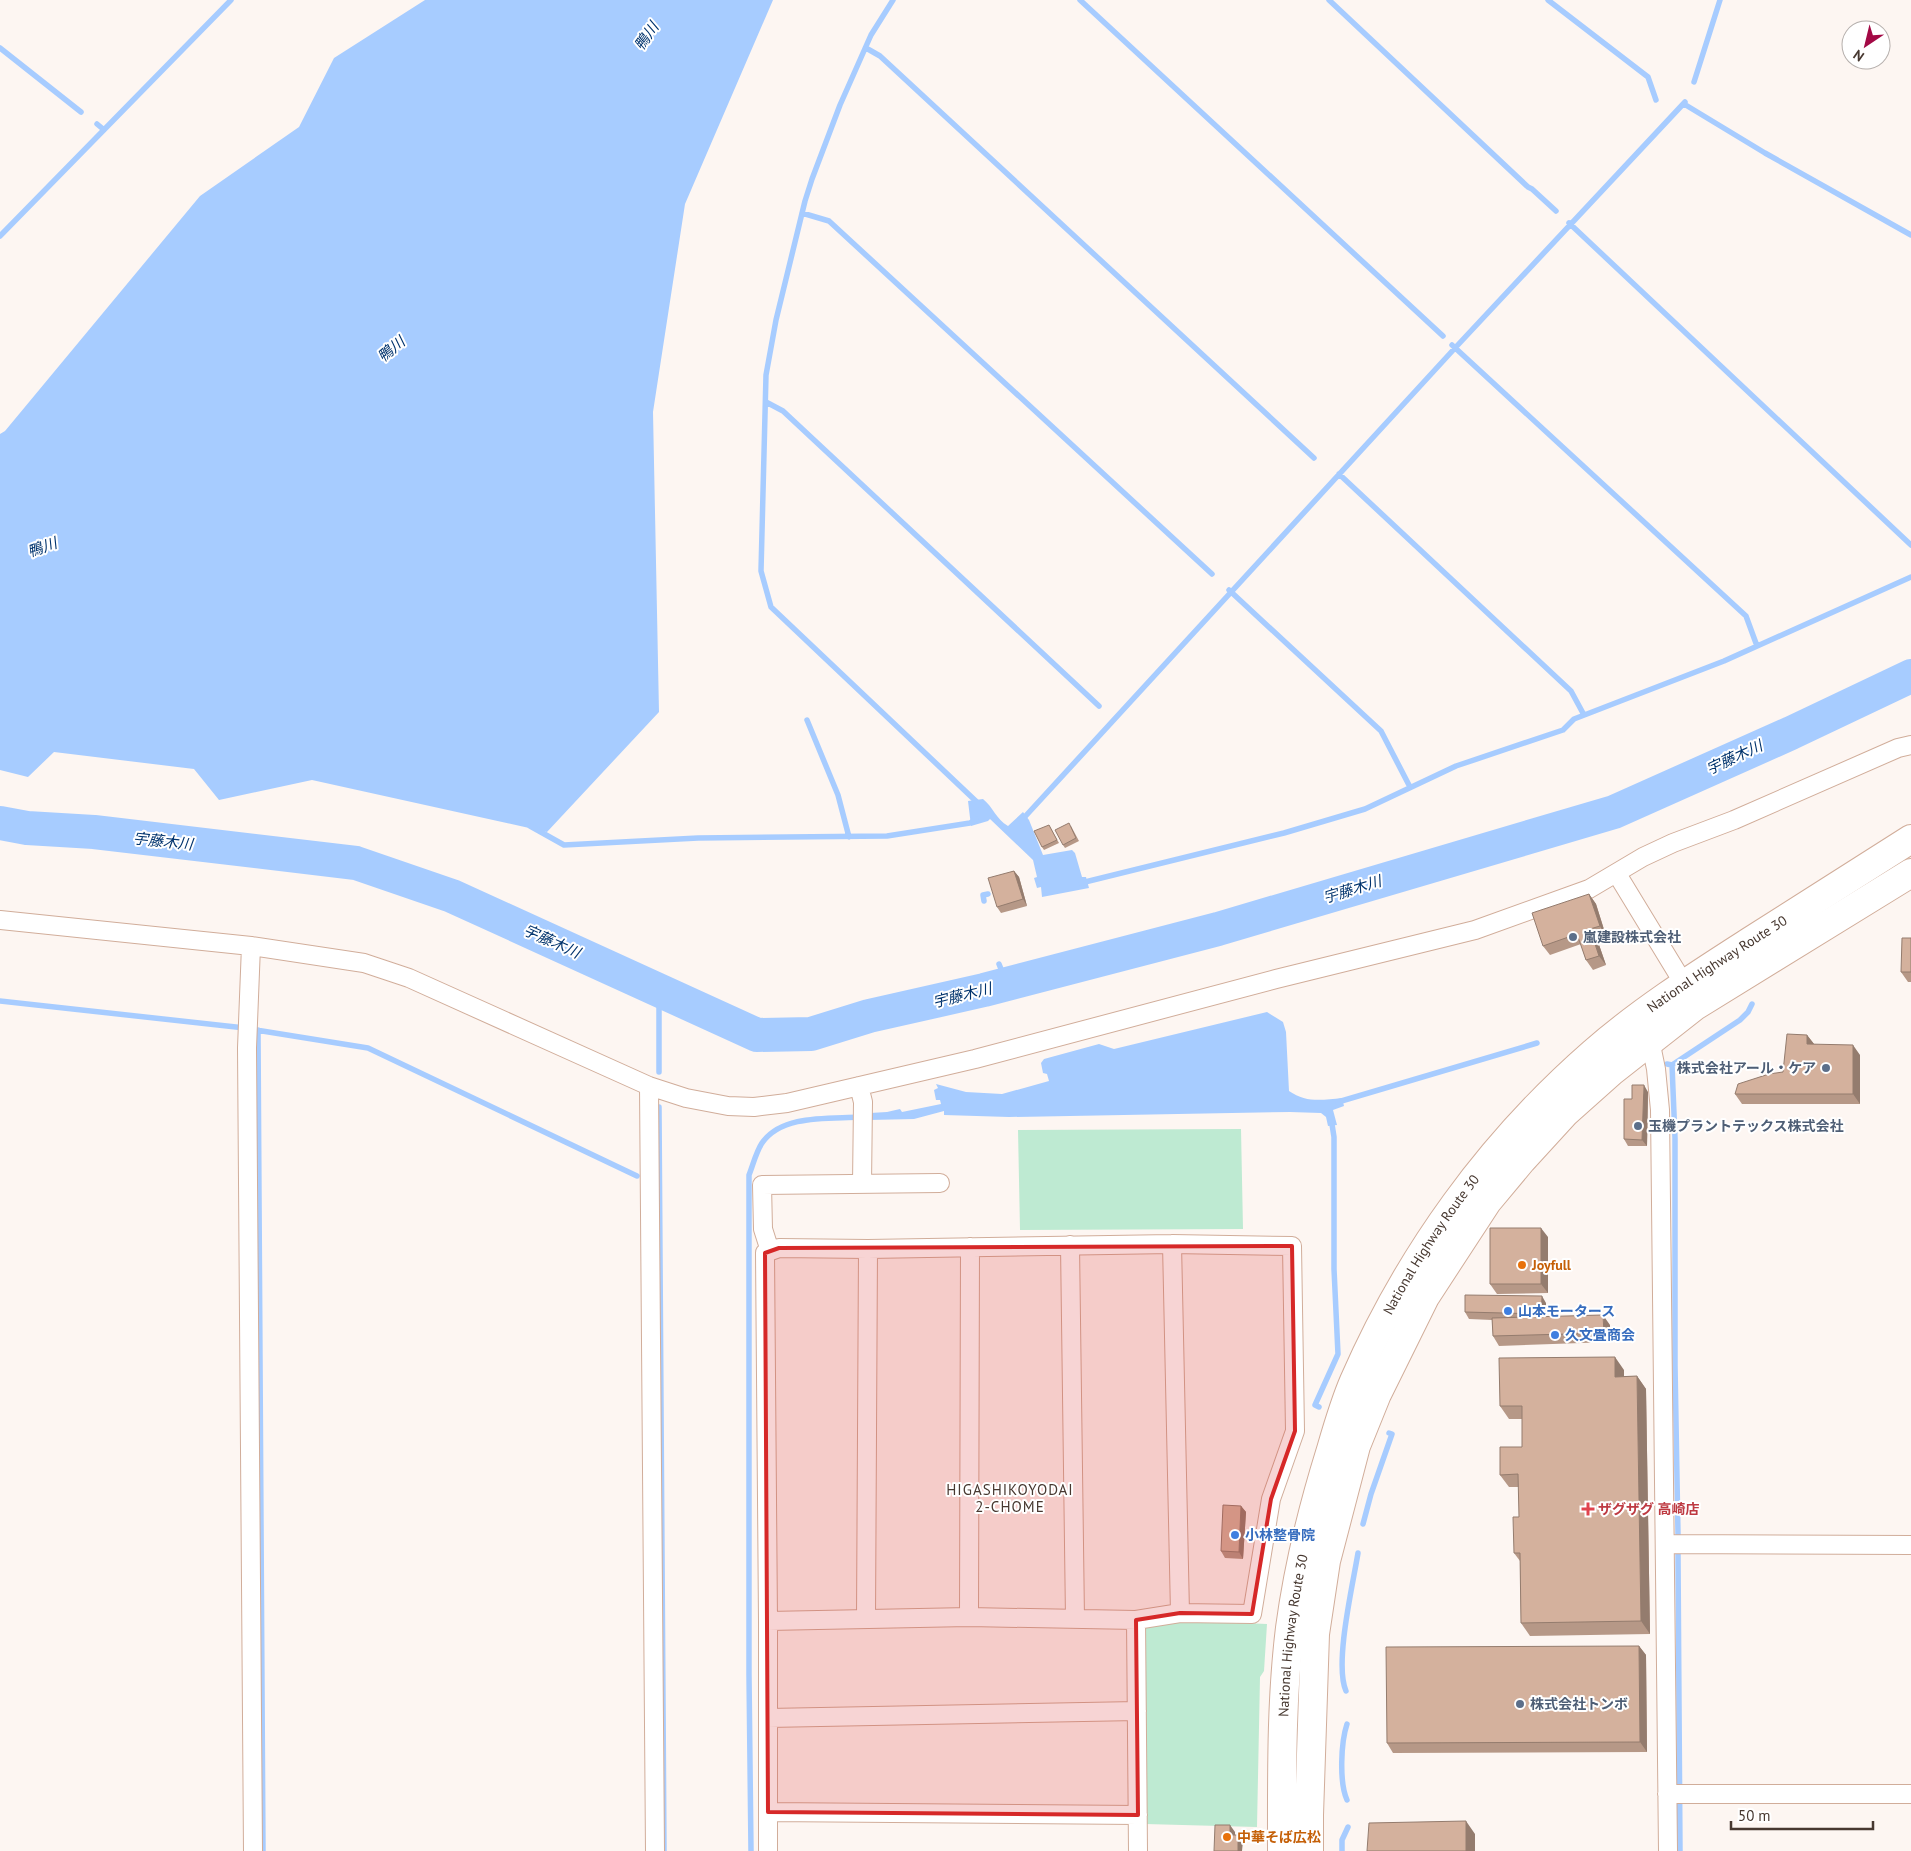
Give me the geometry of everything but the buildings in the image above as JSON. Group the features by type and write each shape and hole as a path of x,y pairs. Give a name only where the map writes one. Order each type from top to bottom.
{"highway":[{"name":"National Highway Route 30","path":"1282,1851 1284,1714 1290,1629 1302,1554 1316,1497 1353,1383 1379,1327 1434,1232 1502,1143 1549,1093 1594,1051 1684,984 1911,839"},
{"name":"National Highway Route 30","path":"1309,1851 1315,1634 1326,1561 1356,1446 1377,1394 1425,1297 1487,1202 1565,1113 1650,1040 1695,1006 1911,873"}],"street":[{"path":"0,920 251,946 364,963 409,978 649,1086 686,1098 720,1104 754,1106 787,1103 975,1059 1267,982 1475,930 1588,889 1617,874 1643,857 1673,843 1734,820 1898,748 1911,746"},
{"path":"1617,874 1684,984"},
{"path":"251,946 248,1029 253,1851"},
{"path":"1650,1040 1656,1069 1660,1110 1665,1544 1676,1794 1668,1851"},
{"path":"649,1086 655,1851"},
{"path":"859,1086 862,1102 862,1184"},
{"path":"770,1251 763,1229 762,1185 940,1183"},
{"path":"768,1621 969,1617 1136,1620 1180,1613 1252,1614 1271,1499 1295,1431 1292,1246 1172,1244 868,1249 779,1248 765,1253 768,1851"},
{"path":"1172,1244 1180,1613"},
{"path":"1070,1246 1075,1619"},
{"path":"969,1617 970,1247"},
{"path":"866,1619 868,1249"},
{"path":"1665,1544 1911,1545"},
{"path":"1136,1620 1138,1851"},
{"path":"768,1718 1137,1711"},
{"path":"1676,1794 1911,1794"},
{"path":"768,1812 1138,1815"}],"highlighted area":[{"path":"1292,1246 1295,1431 1271,1499 1252,1614 1180,1613 1136,1620 1138,1815 768,1812 765,1253 779,1248"}],"green space":[{"path":"1241,1129 1243,1229 1020,1230 1018,1130"},
{"path":"1195,1621 1267,1624 1264,1671 1260,1677 1257,1827 1145,1824 1144,1629 1150,1622"}],"water":[{"name":"鴨川","path":"425,0 773,0 685,204 653,412 659,712 547,832 312,780 219,800 194,769 54,752 28,777 0,770 0,434 5,431 200,196 299,127 334,58"},
{"path":"983,799 1000,820 1008,826 1023,812 1029,820 1043,855 1072,850 1075,853 1082,877 1086,877 1089,888 1042,897 1041,887 1037,888 1034,878 1037,877 1033,860 990,819 971,826 968,801"},
{"path":"1267,1012 1283,1022 1286,1032 1289,1091 1308,1099 1342,1098 1344,1106 1333,1110 1337,1125 1328,1126 1326,1117 1321,1113 1290,1112 1009,1117 944,1115 944,1111 914,1119 869,1120 870,1113 900,1109 902,1112 941,1104 940,1100 936,1100 934,1090 938,1088 936,1084 966,1092 1002,1094 1049,1081 1047,1074 1043,1073 1041,1063 1044,1059 1099,1044 1114,1049"}],"waterway":[{"path":"0,236 231,0"},
{"path":"893,0 871,35 840,105 812,179 776,320 766,375 761,571 771,607 980,805"},
{"path":"1080,0 1443,336"},
{"path":"1329,0 1556,211"},
{"path":"1548,0 1648,77 1656,100"},
{"path":"1694,82 1720,0"},
{"path":"0,48 81,112"},
{"path":"866,48 880,56 1314,458"},
{"path":"1021,821 1455,348 1685,102"},
{"path":"1684,104 1765,153 1911,235"},
{"path":"97,124 103,129"},
{"path":"802,213 829,221 1212,574"},
{"path":"1569,223 1911,545"},
{"path":"1452,345 1746,616 1757,646"},
{"path":"766,402 783,411 1099,706"},
{"path":"1339,474 1571,691 1584,715"},
{"path":"1081,883 1284,833 1365,809 1456,766 1563,730 1574,719 1724,661 1911,577"},
{"path":"1229,590 1381,731 1410,787"},
{"name":"宇藤木川","path":"0,823 27,828 94,832 356,863 452,896 757,1035 811,1034 869,1016 984,990 1218,929 1614,812 1791,733 1911,676"},
{"path":"807,720 838,795 849,837"},
{"path":"530,826 564,845 698,838 887,836 970,823 976,819"},
{"path":"984,901 983,895 988,894"},
{"path":"999,964 1007,984"},
{"path":"659,991 659,1072"},
{"path":"0,1001 245,1028"},
{"path":"1667,1064 1672,1065 1740,1020 1748,1012 1752,1004"},
{"path":"256,1030 368,1048 637,1176"},
{"path":"258,1030 263,1851"},
{"path":"1338,1102 1537,1043"},
{"path":"1672,1065 1675,1138 1675,1365 1678,1534"},
{"path":"659,1107 664,1851"},
{"path":"751,1851 749,1175 762,1143 781,1127 821,1118 860,1117"},
{"path":"1319,1407 1315,1405 1338,1354 1334,1269 1334,1137 1331,1118"},
{"path":"1363,1524 1371,1494 1392,1434 1389,1433"},
{"path":"1346,1691 1343,1679 1343,1644 1358,1553"},
{"path":"1678,1554 1680,1851"},
{"path":"1347,1724 1343,1741 1342,1762 1344,1792 1347,1800"},
{"path":"1342,1851 1342,1840 1348,1827"}],"place":[{"name":"嵐建設株式会社","path":"1573,937"},
{"name":"株式会社アール・ケア","path":"1826,1068"},
{"name":"玉機プラントテックス株式会社","path":"1638,1126"},
{"name":"Joyfull","path":"1522,1265"},
{"name":"山本モータース","path":"1508,1311"},
{"name":"久文畳商会","path":"1555,1335"},
{"name":"ザグザグ 高崎店","path":"1588,1509"},
{"name":"小林整骨院","path":"1235,1535"},
{"name":"株式会社トンボ","path":"1520,1704"},
{"name":"中華そば広松","path":"1227,1837"}],"district":[{"name":"HIGASHIKOYODAI 2-CHOME","path":"1010,1498"}]}
